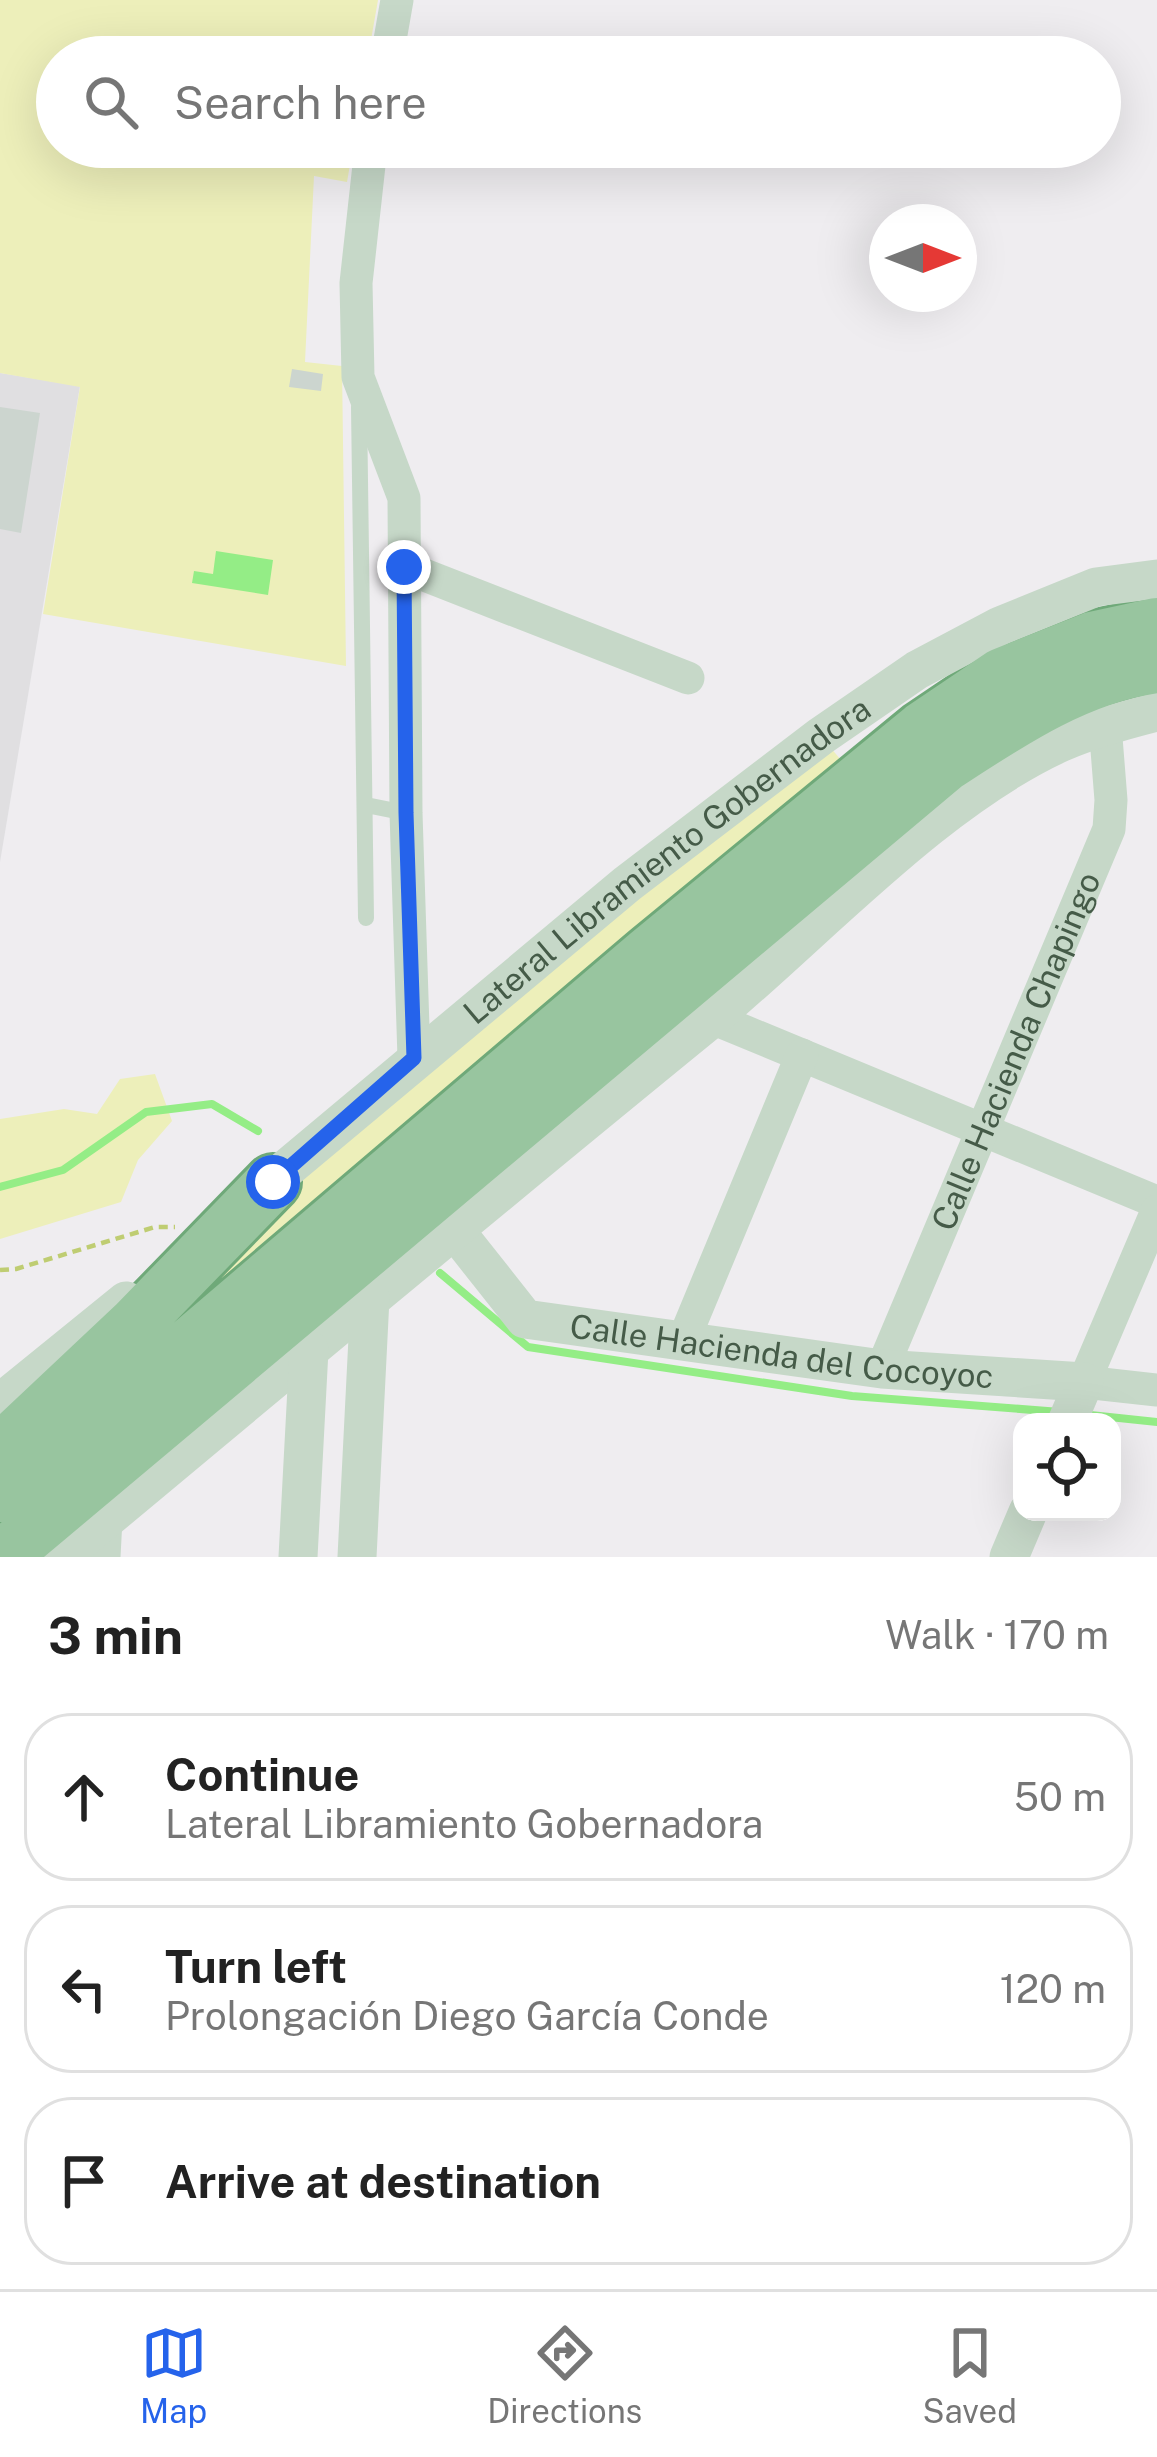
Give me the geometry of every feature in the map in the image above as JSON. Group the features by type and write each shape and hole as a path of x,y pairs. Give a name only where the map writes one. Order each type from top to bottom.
{"highway":[{"path":"0,1495 181,1352 922,729 1002,675 1092,640 1157,625"},
{"path":"2,1557 945,765 1009,723 1094,681 1157,666"},
{"path":"0,1451 134,1325 253,1197"}],"street":[{"path":"391,36 397,0"},
{"path":"369,168 356,283 358,376 404,498 406,813 414,1058"},
{"path":"404,567 688,678"},
{"name":"Lateral Libramiento Gobernadora","path":"0,1403 627,884 821,736 917,670 1000,626 1096,587 1157,579"},
{"path":"61,1557 105,1538 309,1349 712,1018 986,785 1059,743 1157,712"},
{"name":"Calle Hacienda Chapingo","path":"882,1369 1109,829 1105,725"},
{"path":"712,1018 1157,1206 1075,1402"},
{"path":"684,1340 802,1055"},
{"name":"Calle Hacienda del Cocoyoc","path":"453,1228 525,1319 882,1369 1075,1402 1157,1390"},
{"path":"357,1557 370,1298"},
{"path":"298,1557 309,1349"},
{"path":"1009,1557 1024,1521"}],"lane":[{"path":"358,376 366,918"},
{"path":"366,805 406,813"}],"path":[{"path":"0,1270 155,1228 191,1227 253,1197"}],"shaded area":[{"path":"0,0 378,0 372,36 36,36 36,168 349,168 347,182 314,176 305,362 342,366 346,666 43,614 80,387 0,373"},
{"path":"0,373 80,386 0,862"},
{"path":"216,551 273,560 268,595 192,583 194,571 213,574"},
{"path":"830,747 846,766 72,1414 267,1209 636,894"},
{"path":"155,1074 172,1121 138,1160 121,1202 0,1239 0,1119 64,1109 97,1114 120,1079"}],"building":[{"path":"292,369 323,374 321,391 289,387"},
{"path":"0,407 40,413 21,533 0,529"}],"waterway":[{"path":"0,1187 63,1170 146,1112 212,1104 258,1131"},
{"path":"440,1273 528,1347 852,1396 1060,1412"},
{"path":"1121,1418 1157,1422"}],"route":[{"path":"273,1182 414,1058 404,567"}]}
